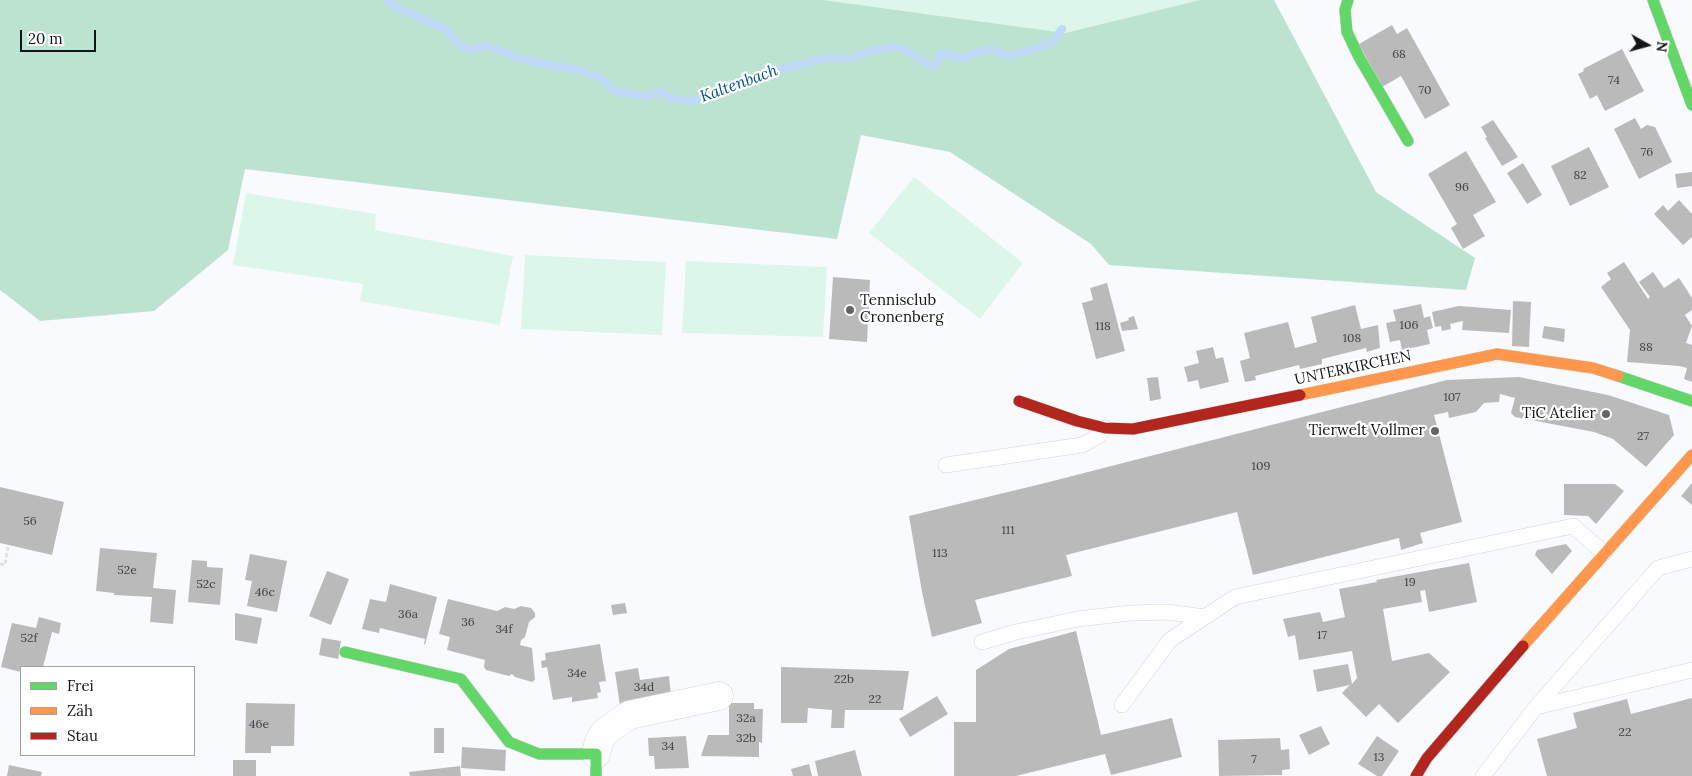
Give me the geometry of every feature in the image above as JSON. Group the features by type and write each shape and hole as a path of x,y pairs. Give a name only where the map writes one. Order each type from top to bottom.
{"street":[{"path":"1348,0 1345,10 1347,32 1359,57 1408,140"},
{"path":"1653,0 1692,105"},
{"name":"UNTERKIRCHEN","path":"1019,401 1077,421 1105,428 1133,429 1497,354 1593,368 1692,401"},
{"path":"1416,776 1427,758 1466,711 1692,455"},
{"path":"345,652 462,679 509,742 539,754 596,765 599,742 605,732 617,722 630,715 719,696"}],"lane":[{"path":"946,465 1082,445 1098,436 1105,428"},
{"path":"1122,705 1170,640 1235,597 1573,526 1604,553"},
{"path":"1483,776 1536,707 1658,568 1692,559"},
{"path":"982,642 1016,632 1086,618 1130,613 1168,612 1204,617"},
{"path":"1536,707 1692,670"}],"path":[{"path":"0,564 5,565 8,548"}],"green space":[{"path":"0,0 823,0 1065,33 1200,0 1274,0 1376,192 1475,258 1466,290 1109,265 1091,244 950,152 861,135 837,239 245,169 228,250 154,311 40,321 0,290"},
{"path":"823,0 1200,0 1065,33"},
{"path":"914,177 1023,263 980,319 869,233"},
{"path":"246,193 376,214 375,230 513,256 500,325 360,301 363,284 233,265"},
{"path":"525,255 666,262 662,335 521,329"},
{"path":"686,261 827,267 823,337 682,333"}],"building":[{"path":"1392,25 1397,34 1407,28 1450,105 1425,119 1401,76 1382,87 1359,44"},
{"path":"1622,49 1644,91 1605,111 1597,95 1590,99 1578,74 1584,71 1583,69"},
{"path":"1635,118 1641,129 1647,125 1655,127 1672,162 1639,179 1614,129"},
{"path":"1493,120 1518,157 1502,166 1485,138 1487,137 1481,127"},
{"path":"1589,147 1609,187 1570,206 1551,166"},
{"path":"1466,151 1496,202 1473,215 1485,236 1463,249 1451,228 1457,224 1428,174"},
{"path":"1523,163 1542,195 1527,204 1507,173"},
{"path":"1692,172 1692,186 1677,188 1675,174"},
{"path":"1679,200 1692,214 1692,237 1683,245 1654,214 1663,205 1668,211"},
{"path":"1624,262 1648,299 1650,297 1639,282 1653,272 1664,288 1679,278 1692,298 1692,310 1685,315 1692,326 1686,343 1692,345 1692,382 1684,379 1687,368 1627,362 1630,330 1601,287 1611,279 1607,273"},
{"name":"Tennisclub Cronenberg","path":"833,277 870,280 867,342 829,339"},
{"path":"1107,283 1125,351 1096,359 1082,303 1093,300 1090,288"},
{"path":"1513,301 1531,302 1529,347 1512,346"},
{"path":"1421,304 1424,318 1430,316 1433,328 1427,330 1430,344 1402,350 1400,340 1390,342 1386,323 1396,321 1393,310"},
{"path":"1355,305 1361,329 1378,325 1380,348 1367,352 1366,348 1322,359 1322,364 1300,369 1299,365 1255,376 1256,380 1245,382 1240,361 1250,358 1244,333 1288,322 1295,348 1317,342 1311,317"},
{"path":"1459,306 1511,310 1509,333 1462,330 1463,321 1450,324 1451,329 1442,331 1441,326 1435,327 1432,312"},
{"path":"1134,316 1138,329 1122,331 1120,323"},
{"path":"1544,326 1565,329 1564,342 1542,338"},
{"path":"1213,347 1216,359 1223,357 1229,382 1200,389 1198,380 1188,382 1184,367 1199,363 1196,351"},
{"path":"1158,377 1161,399 1150,401 1147,378"},
{"path":"1519,377 1608,395 1669,415 1674,435 1646,467 1613,439 1594,432 1515,417 1511,413 1515,398 1500,394 1499,402 1484,403 1476,412 1449,418 1448,412 1434,415 1462,522 1420,533 1423,543 1401,550 1399,538 1253,575 1237,512 1066,555 1072,576 975,600 982,623 932,637 909,516 1447,380"},
{"path":"1692,483 1692,505 1681,496"},
{"path":"1564,484 1615,484 1624,491 1596,524 1588,516 1564,515"},
{"path":"0,487 64,502 52,555 0,543"},
{"path":"1566,544 1572,551 1552,574 1535,555 1537,550"},
{"path":"100,548 157,553 153,588 176,590 173,624 150,622 152,597 114,595 114,593 96,591"},
{"path":"250,554 287,561 277,612 247,606 252,581 245,580"},
{"path":"192,560 207,561 207,567 223,568 220,605 188,602"},
{"path":"1469,563 1477,602 1429,612 1425,590 1420,591 1422,602 1383,609 1392,661 1429,653 1450,672 1398,723 1379,704 1366,717 1342,693 1350,685 1317,692 1313,670 1348,664 1352,684 1357,678 1352,651 1299,660 1295,635 1288,637 1283,619 1320,612 1323,622 1345,617 1339,589 1377,582 1376,580"},
{"path":"327,571 349,579 331,625 309,616"},
{"path":"390,584 437,597 425,645 425,639 380,628 379,633 362,629 370,599 386,602"},
{"path":"448,599 497,611 505,607 514,609 521,606 531,608 535,613 535,617 529,622 525,637 521,640 520,645 532,648 535,680 532,682 515,677 512,674 509,676 486,670 484,667 485,660 447,650 450,637 439,634"},
{"path":"625,603 627,613 613,615 611,605"},
{"path":"235,613 262,618 257,644 235,640"},
{"path":"39,617 61,623 59,634 52,632 43,666 20,666 20,672 1,667 12,623 36,628"},
{"path":"1076,631 1101,735 1172,718 1182,757 1111,775 1105,754 1016,776 954,776 954,722 976,722 976,670 1009,649"},
{"path":"322,638 341,641 338,659 319,655"},
{"path":"600,644 606,681 599,682 601,692 597,693 598,698 572,702 572,697 553,700 547,667 542,668 541,661 546,660 545,653"},
{"path":"781,667 909,671 903,710 845,710 844,728 831,728 832,710 808,708 807,723 781,723"},
{"path":"638,668 640,680 669,676 671,696 620,706 615,672"},
{"path":"937,696 948,714 910,737 899,719"},
{"path":"1692,698 1692,776 1547,776 1537,739 1577,728 1573,713 1627,699 1631,714"},
{"path":"246,703 295,704 294,746 271,746 271,753 245,753"},
{"path":"729,703 754,703 754,709 763,709 762,743 759,742 759,757 701,756 708,735 729,735"},
{"path":"1321,726 1330,744 1309,755 1299,735"},
{"path":"434,728 444,728 444,753 434,753"},
{"path":"686,736 689,768 655,769 654,756 649,756 648,738"},
{"path":"1377,736 1399,751 1382,776 1377,776 1358,764"},
{"path":"1280,738 1281,750 1289,749 1290,769 1282,770 1282,775 1219,776 1218,740"},
{"path":"462,747 506,750 505,771 461,768"},
{"path":"855,750 862,776 818,776 815,761"},
{"path":"233,760 256,760 256,776 233,776"},
{"path":"809,764 812,776 793,776 791,769"},
{"path":"9,765 42,772 41,776 7,776"},
{"path":"460,766 461,776 410,776 409,772"}],"waterway":[{"name":"Kaltenbach","path":"387,0 394,6 447,30 460,46 470,49 487,46 528,61 575,69 600,77 617,92 646,96 662,92 672,99 692,101 743,85 765,72 823,58 851,58 874,50 899,47 934,67 941,53 963,58 981,51 991,50 1011,56 1051,43 1062,29"}],"traffic: fast":[{"path":"1348,0 1345,10 1347,32 1359,57 1408,141"},
{"path":"1653,0 1692,105"},
{"path":"1618,376 1692,401"},
{"path":"345,652 461,679 509,742 539,754 596,754 596,776"}],"traffic: slow":[{"path":"1300,395 1497,354 1593,368 1618,376"},
{"path":"1523,646 1692,455"}],"traffic: jam":[{"path":"1019,401 1077,421 1105,428 1133,429 1300,395"},
{"path":"1416,776 1427,758 1523,646"}],"place":[{"name":"Tennisclub Cronenberg","path":"850,310"},
{"name":"TiC Atelier","path":"1606,414"},
{"name":"Tierwelt Vollmer","path":"1435,431"}]}
